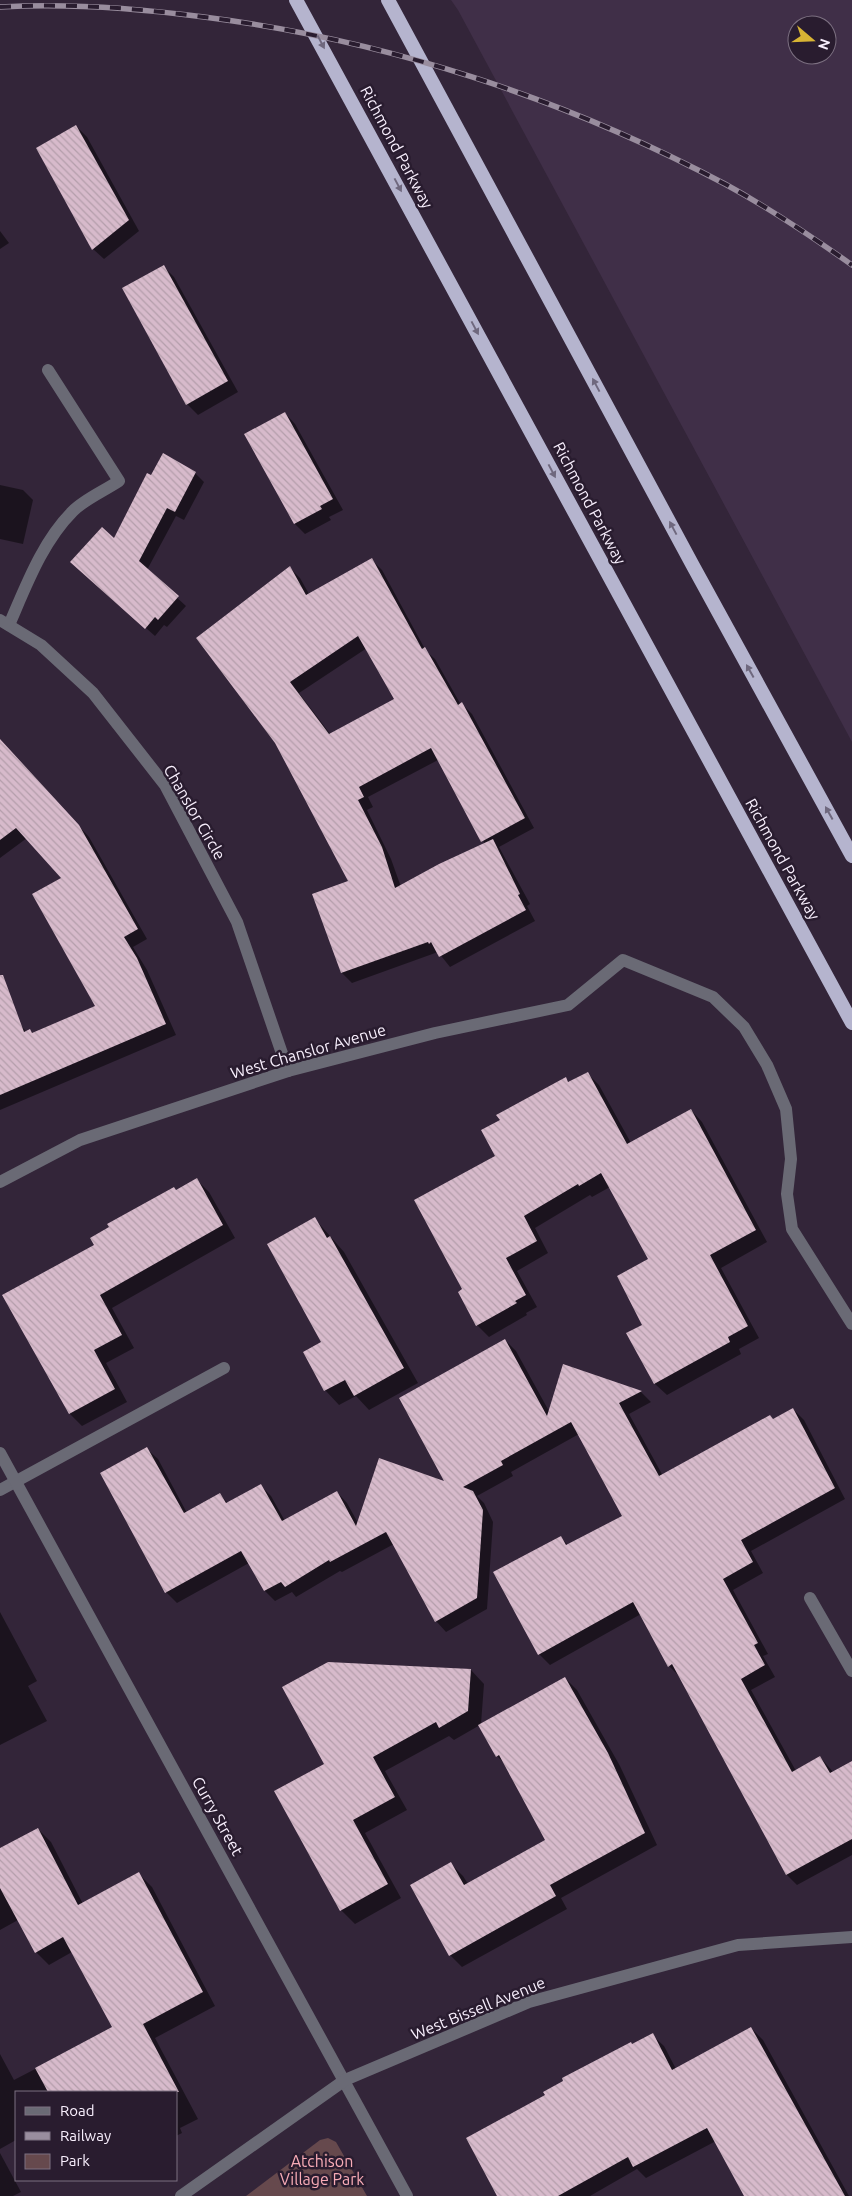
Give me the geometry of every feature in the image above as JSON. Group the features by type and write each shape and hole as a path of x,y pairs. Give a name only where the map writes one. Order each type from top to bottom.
{"highway":[{"name":"Richmond Parkway","path":"296,0 322,44 852,1023"},
{"path":"388,0 692,564 852,856"}],"street":[{"path":"4,623 30,575 58,530 74,510 119,481 48,370"},
{"name":"Chanslor Circle","path":"4,623 41,645 93,693 164,785 236,922 288,1071"},
{"name":"West Chanslor Avenue","path":"0,1182 80,1140 288,1071 435,1033 568,1005 623,960 713,997 744,1027 767,1065 786,1109 791,1159 786,1194 792,1229 852,1324"},
{"path":"0,1490 224,1368"},
{"name":"Curry Street","path":"0,1453 407,2196"},
{"path":"810,1598 852,1671"},
{"name":"West Bissell Avenue","path":"181,2196 345,2080 529,2002 738,1945 852,1937"}],"shaded area":[{"path":"451,0 852,0 852,742 458,10"}],"green space":[{"name":"Atchison Village Park","path":"328,2138 336,2142 367,2196 246,2196 320,2140"}],"building":[{"path":"76,125 129,220 92,250 36,148"},
{"path":"164,265 228,381 186,405 122,288"},
{"path":"285,412 333,499 320,506 322,509 294,524 244,434"},
{"path":"163,453 196,472 175,512 167,508 139,561 179,596 158,620 155,617 145,629 70,562 102,527 114,538 147,473 151,475"},
{"path":"372,558 422,649 425,647 458,705 462,702 525,818 481,842 431,748 359,787 364,797 358,800 382,847 395,888 439,864 493,839 520,894 518,895 526,910 439,957 431,942 429,944 428,942 341,973 312,894 348,881 275,743 196,638 290,566 306,595","holes":["358,636 394,699 329,734 290,682"]},
{"path":"0,739 79,825 138,929 124,937 137,958 166,1024 0,1095 0,975 3,975 24,1032 30,1029 32,1033 95,1006 32,894 61,878 16,828 0,840"},
{"path":"588,1072 627,1144 691,1109 756,1230 710,1255 748,1326 728,1337 730,1342 654,1384 626,1333 642,1325 617,1276 648,1259 601,1173 579,1186 578,1184 524,1216 537,1241 506,1258 526,1295 515,1301 517,1303 476,1326 458,1292 462,1289 414,1200 495,1156 481,1130 500,1120 496,1115 566,1077 568,1082"},
{"path":"197,1178 223,1225 100,1295 122,1335 94,1350 115,1389 69,1414 2,1295 94,1245 90,1238 109,1227 107,1224 174,1187 176,1190"},
{"path":"315,1217 327,1238 330,1236 404,1368 354,1396 345,1380 324,1391 303,1352 321,1342 267,1244"},
{"path":"505,1339 547,1416 563,1364 642,1391 619,1403 659,1476 770,1415 773,1419 793,1408 835,1488 741,1540 753,1562 723,1579 758,1643 754,1645 765,1665 741,1679 792,1772 820,1756 830,1773 852,1761 852,1839 786,1875 672,1664 668,1667 633,1602 538,1655 493,1572 561,1536 566,1545 622,1516 571,1422 501,1461 503,1465 463,1487 473,1491 483,1510 477,1598 435,1622 386,1532 330,1562 329,1560 285,1587 281,1582 264,1591 241,1551 165,1593 100,1473 147,1447 184,1513 220,1493 226,1503 261,1484 282,1521 337,1491 356,1526 379,1458 444,1481 399,1398"},
{"path":"328,1662 471,1669 468,1711 439,1728 436,1722 373,1757 395,1797 353,1820 388,1884 340,1911 274,1791 324,1764 282,1687"},
{"path":"565,1677 608,1753 645,1833 550,1885 556,1896 449,1956 410,1885 451,1862 464,1885 545,1840 499,1755 496,1757 478,1725"},
{"path":"38,1828 78,1905 139,1872 203,1992 143,2024 179,2092 47,2091 35,2068 112,2027 63,1937 35,1953 0,1888 0,1848"},
{"path":"751,2027 845,2196 744,2196 707,2128 633,2167 628,2157 558,2196 497,2196 466,2138 545,2095 543,2092 563,2081 562,2078 631,2042 632,2044 653,2033 672,2070"}],"railway":[{"path":"0,7 102,7 204,17 272,27 406,57 537,99 664,153 758,203 852,265"}]}
